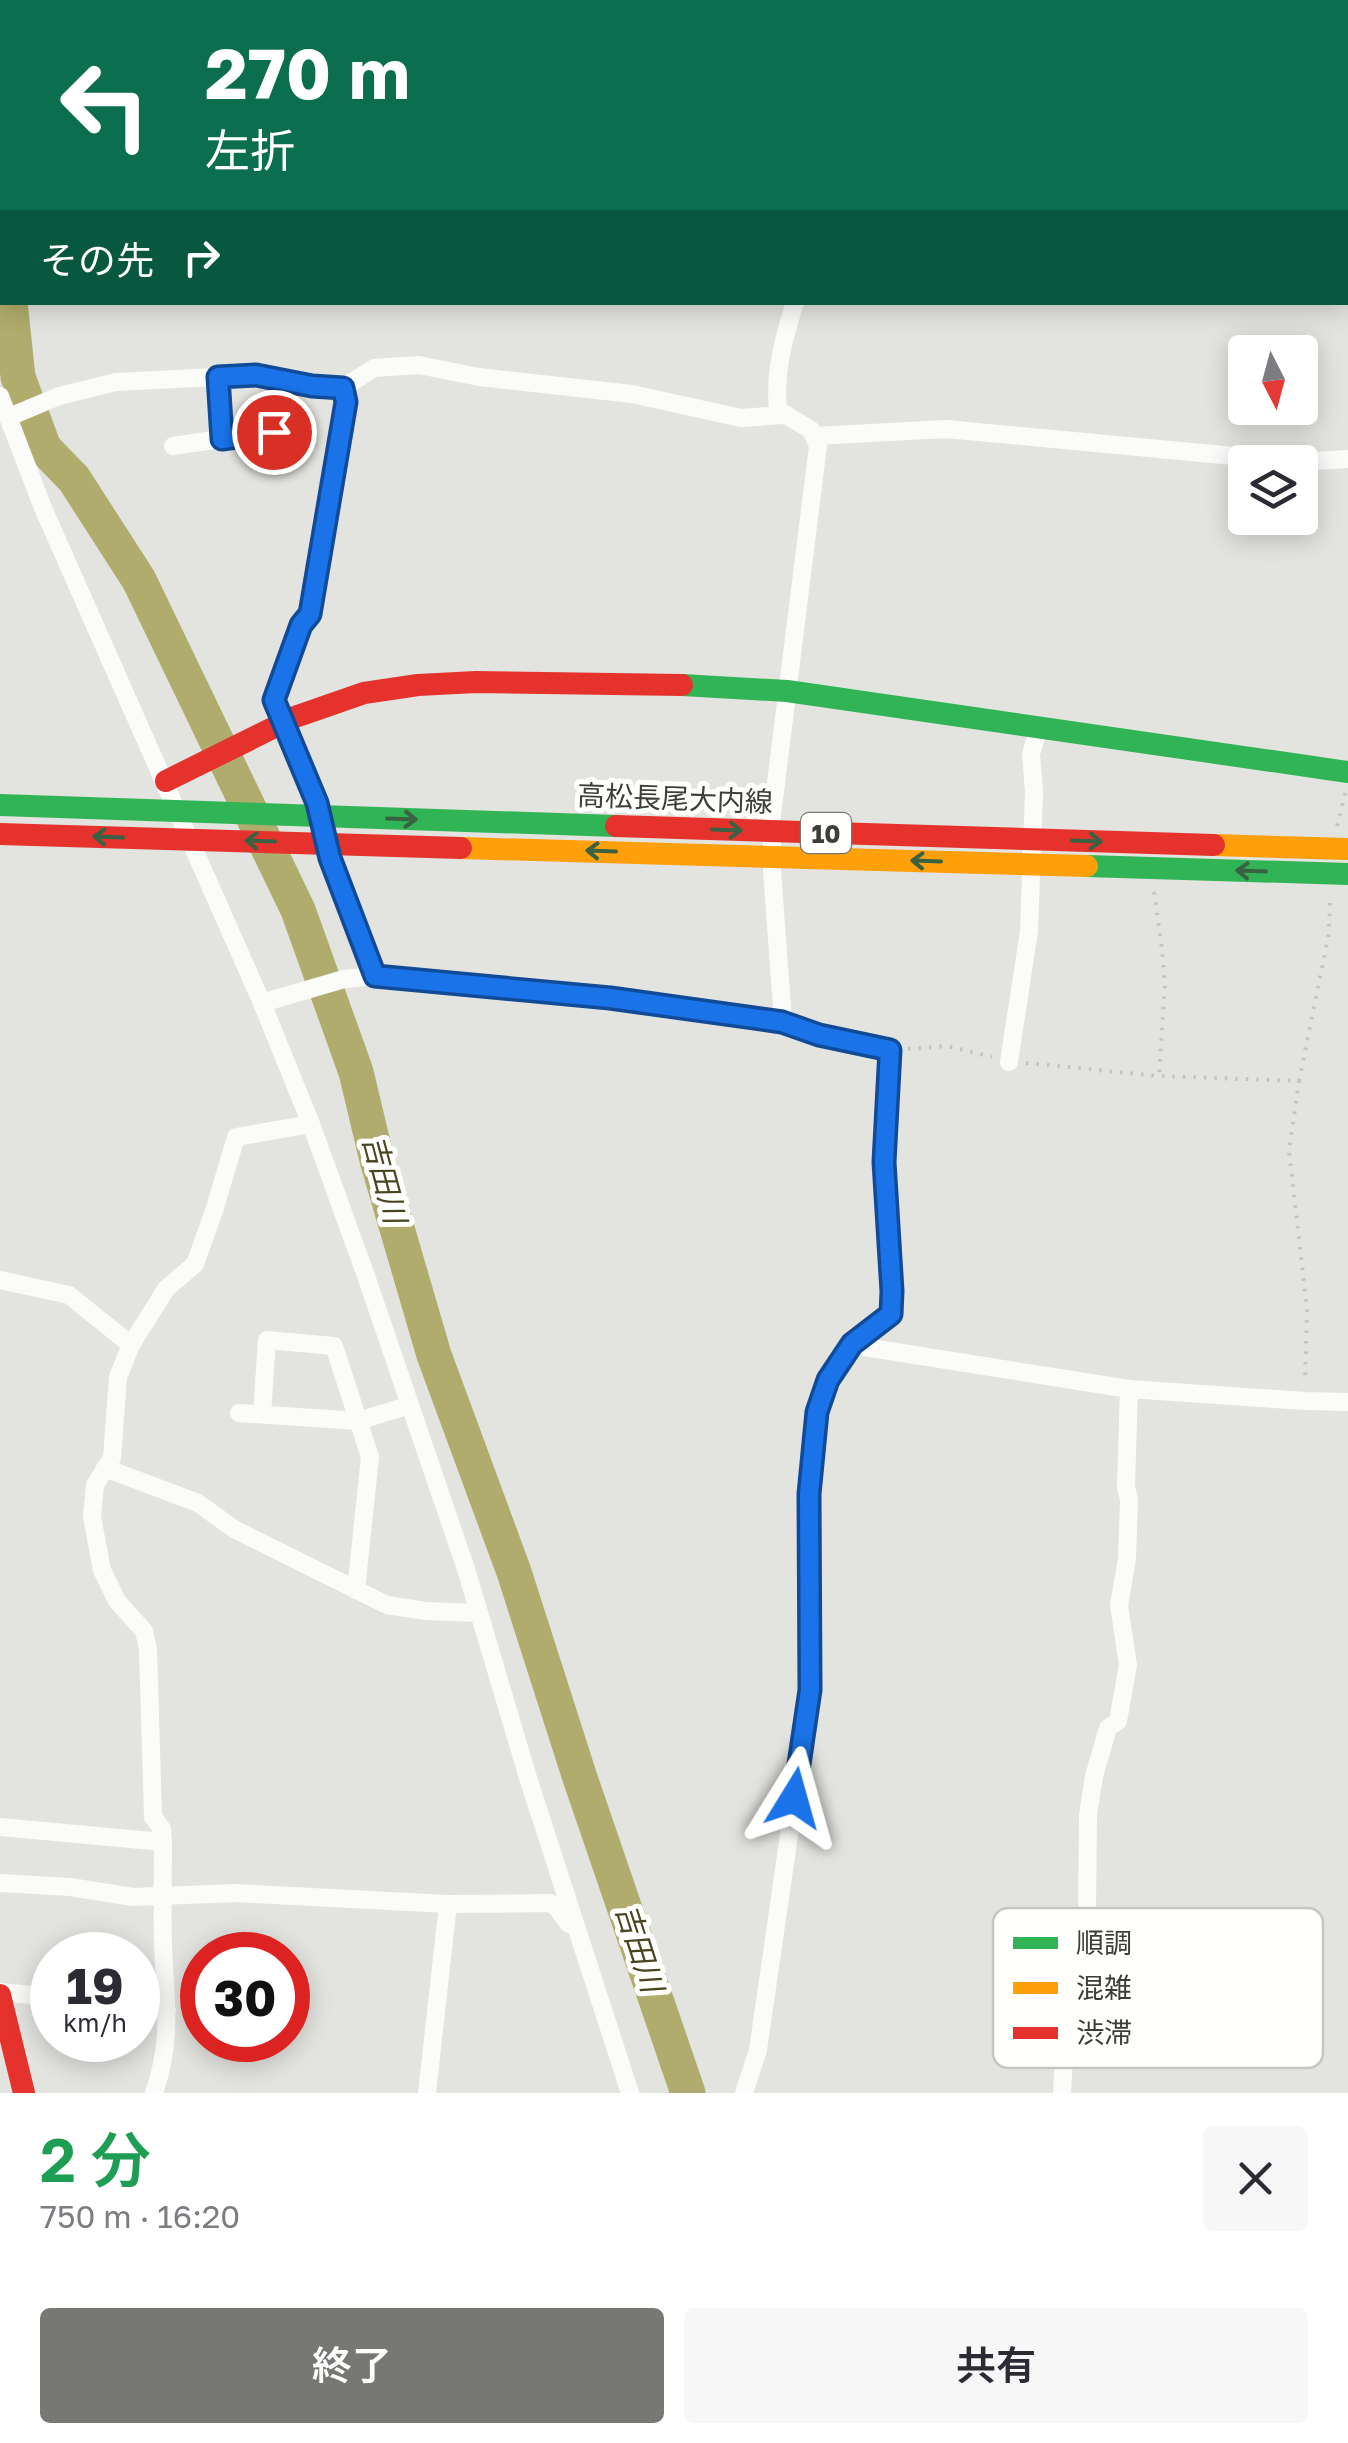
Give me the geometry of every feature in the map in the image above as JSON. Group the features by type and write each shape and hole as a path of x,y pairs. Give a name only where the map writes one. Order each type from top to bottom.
{"main road":[{"path":"174,777 338,700 408,686 502,682 708,684 787,691 1348,772"},
{"path":"275,728 317,803 312,817"},
{"name":"高松長尾大内線","path":"0,805 1032,839 1341,842"},
{"name":"高松長尾大内線","path":"0,834 1030,864 1339,880"},
{"path":"0,1994 14,2077"}],"street":[{"path":"782,1022 772,831 818,459 818,446 811,430 778,410 780,353 793,305"},
{"path":"15,414 59,396 116,382 256,375 343,388 374,368 418,365 479,377 632,394 741,418 784,415"},
{"path":"218,377 222,439"},
{"path":"275,728 274,700 301,625 310,614 346,402 343,388"},
{"path":"0,396 15,414 43,508 174,777 311,1124 366,1273 479,1613 528,1781 630,2093"},
{"path":"815,436 946,429 1296,462 1348,459"},
{"path":"172,446 274,432"},
{"path":"1009,1062 1029,931 1034,792 1031,754 1040,728"},
{"path":"312,817 375,976"},
{"path":"262,1002 344,979 375,976 610,998 782,1022 819,1035 890,1050 884,1162 891,1314 852,1344 828,1380 817,1412 809,1494 810,1690 758,2050 744,2093"},
{"path":"154,2093 162,2068 168,2012 163,1943 164,1842 162,1829 153,1817 148,1649 144,1630 117,1602 102,1570 92,1517 95,1485 112,1458 118,1377 131,1345 166,1289 195,1264 236,1137 311,1124"},
{"path":"0,1280 69,1296 131,1345"},
{"path":"262,1414 267,1340 334,1346 370,1457 356,1590"},
{"path":"852,1344 1129,1389 1348,1402"},
{"path":"1087,1908 1088,1815 1094,1776 1108,1728 1118,1721 1128,1666 1119,1605 1127,1558 1129,1389"},
{"path":"239,1413 358,1421 410,1405"},
{"path":"105,1468 198,1502 234,1529 386,1605 479,1613"},
{"path":"0,1827 164,1842"},
{"path":"0,1884 70,1887 134,1897 236,1893 448,1904 550,1903 578,1934"},
{"path":"427,2093 448,1904"},
{"path":"0,1994 30,1996"},
{"path":"160,2011 168,2012"},
{"path":"1062,2093 1064,2068"}],"path":[{"path":"1341,842 1348,782"},
{"path":"1305,1402 1307,1310 1289,1151 1339,880"},
{"path":"1152,882 1165,985 1159,1076 1299,1082"}],"waterway":[{"name":"吉田川","path":"10,305 18,377 44,448 74,479 139,580 298,910 356,1072 377,1160 434,1355 514,1572 688,2093"}],"traffic: fast":[{"path":"682,685 787,691 1348,772"},
{"path":"0,805 616,826"},
{"path":"1087,866 1348,874"}],"traffic: slow":[{"path":"285,723 320,817"},
{"path":"1214,845 1348,849"},
{"path":"461,848 1087,866"}],"traffic: jam":[{"path":"166,781 295,717 364,693 476,682 682,685"},
{"path":"616,826 1214,845"},
{"path":"0,834 461,848"},
{"path":"0,1995 24,2093"}],"route":[{"path":"274,432 222,439 218,377 256,375 343,388 346,402 310,614 301,625 274,700 317,803 330,858 375,976 560,992 782,1022 819,1035 890,1050 884,1162 891,1314 852,1344 828,1380 817,1412 809,1494 810,1690 794,1798"}]}
